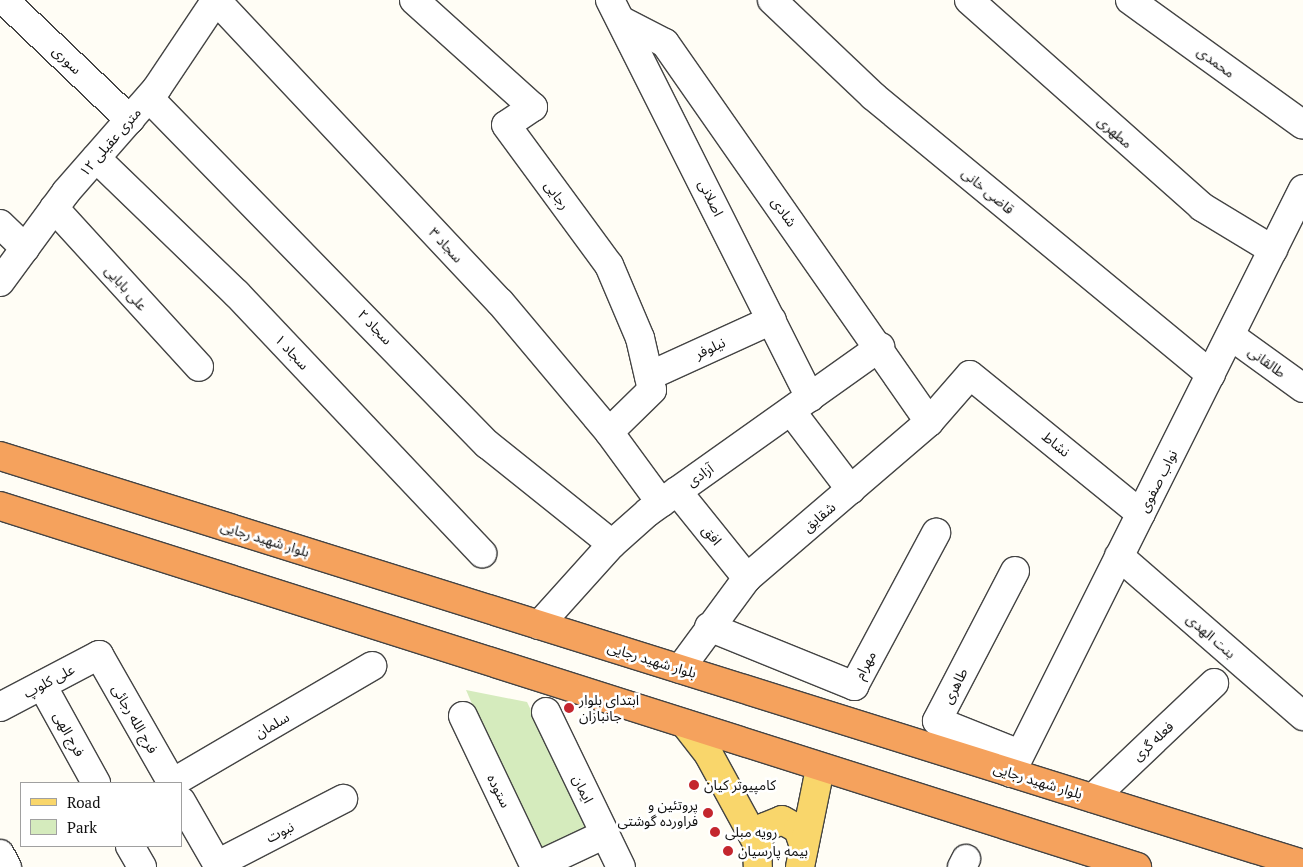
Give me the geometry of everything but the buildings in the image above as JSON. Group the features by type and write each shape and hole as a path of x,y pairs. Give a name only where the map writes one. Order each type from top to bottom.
{"highway":[{"name":"بلوار شهید رجایی","path":"0,456 680,669 1016,763 1093,798 1303,864"},
{"path":"0,506 685,724 820,769 1136,867"}],"main road":[{"path":"685,724 709,755 758,855"},
{"path":"802,857 820,769"},
{"path":"758,855 765,826 782,820 798,829 802,857"}],"street":[{"name":"سوری","path":"4,0 130,120"},
{"name":"۱۲ متری عقیلی","path":"0,282 54,208 149,98 216,0"},
{"name":"سجاد ۳","path":"216,0 500,302 609,432 669,497"},
{"name":"رجایی","path":"414,0 533,107 506,125 609,266 640,338 652,390 609,432"},
{"name":"قاضی خانی","path":"772,0 873,96 1211,375"},
{"name":"مطهری","path":"968,0 1202,207 1272,250"},
{"name":"محمدی","path":"1130,0 1303,125"},
{"name":"اصلانی","path":"616,10 772,320 801,404 851,490"},
{"name":"شادی","path":"616,10 665,43 880,347 929,422"},
{"name":"سجاد ۲","path":"149,98 487,444 612,544"},
{"name":"سجاد ۱","path":"96,158 237,294 482,553"},
{"name":"نواب صفوی","path":"1016,763 1272,250 1301,199"},
{"name":"علی بابایی","path":"54,208 199,367"},
{"path":"0,224 25,248"},
{"name":"نیلوفر","path":"649,376 772,320"},
{"name":"طالقانی","path":"1230,336 1303,388"},
{"name":"آزادی","path":"539,625 612,544 669,497 880,347"},
{"name":"شقایق","path":"680,669 709,627 747,578 929,422 970,375"},
{"name":"نشاط","path":"970,375 1141,514"},
{"name":"افق","path":"669,497 747,578"},
{"name":"مهرام","path":"709,627 854,686 936,533"},
{"name":"بنت الهدی","path":"1119,556 1303,716"},
{"name":"طاهری","path":"1014,571 937,722 1016,763"},
{"name":"علی کلوپ","path":"0,707 99,655"},
{"name":"فرج الله رجائی","path":"99,655 171,782"},
{"name":"سلمان","path":"174,782 372,666"},
{"name":"فعله گری","path":"1093,798 1214,683"},
{"name":"فرج الهی","path":"42,685 95,782"},
{"name":"ایمان","path":"546,712 620,867"},
{"name":"ستوده","path":"463,716 535,867"},
{"name":"نبوت","path":"218,865 343,800"},
{"path":"182,802 218,865"},
{"path":"535,867 605,834"},
{"path":"131,847 142,867"},
{"path":"0,854 7,867"}],"green space":[{"path":"466,690 527,702 587,827 536,852"}],"place":[{"name":"ابتدای بلوار جانبازان","path":"569,708"},
{"name":"کامپیوتر کیان","path":"694,785"},
{"name":"پروتئین و فراورده گوشتی","path":"708,813"},
{"name":"رویه مبلی","path":"715,832"},
{"name":"بیمه پارسیان","path":"728,851"}]}
